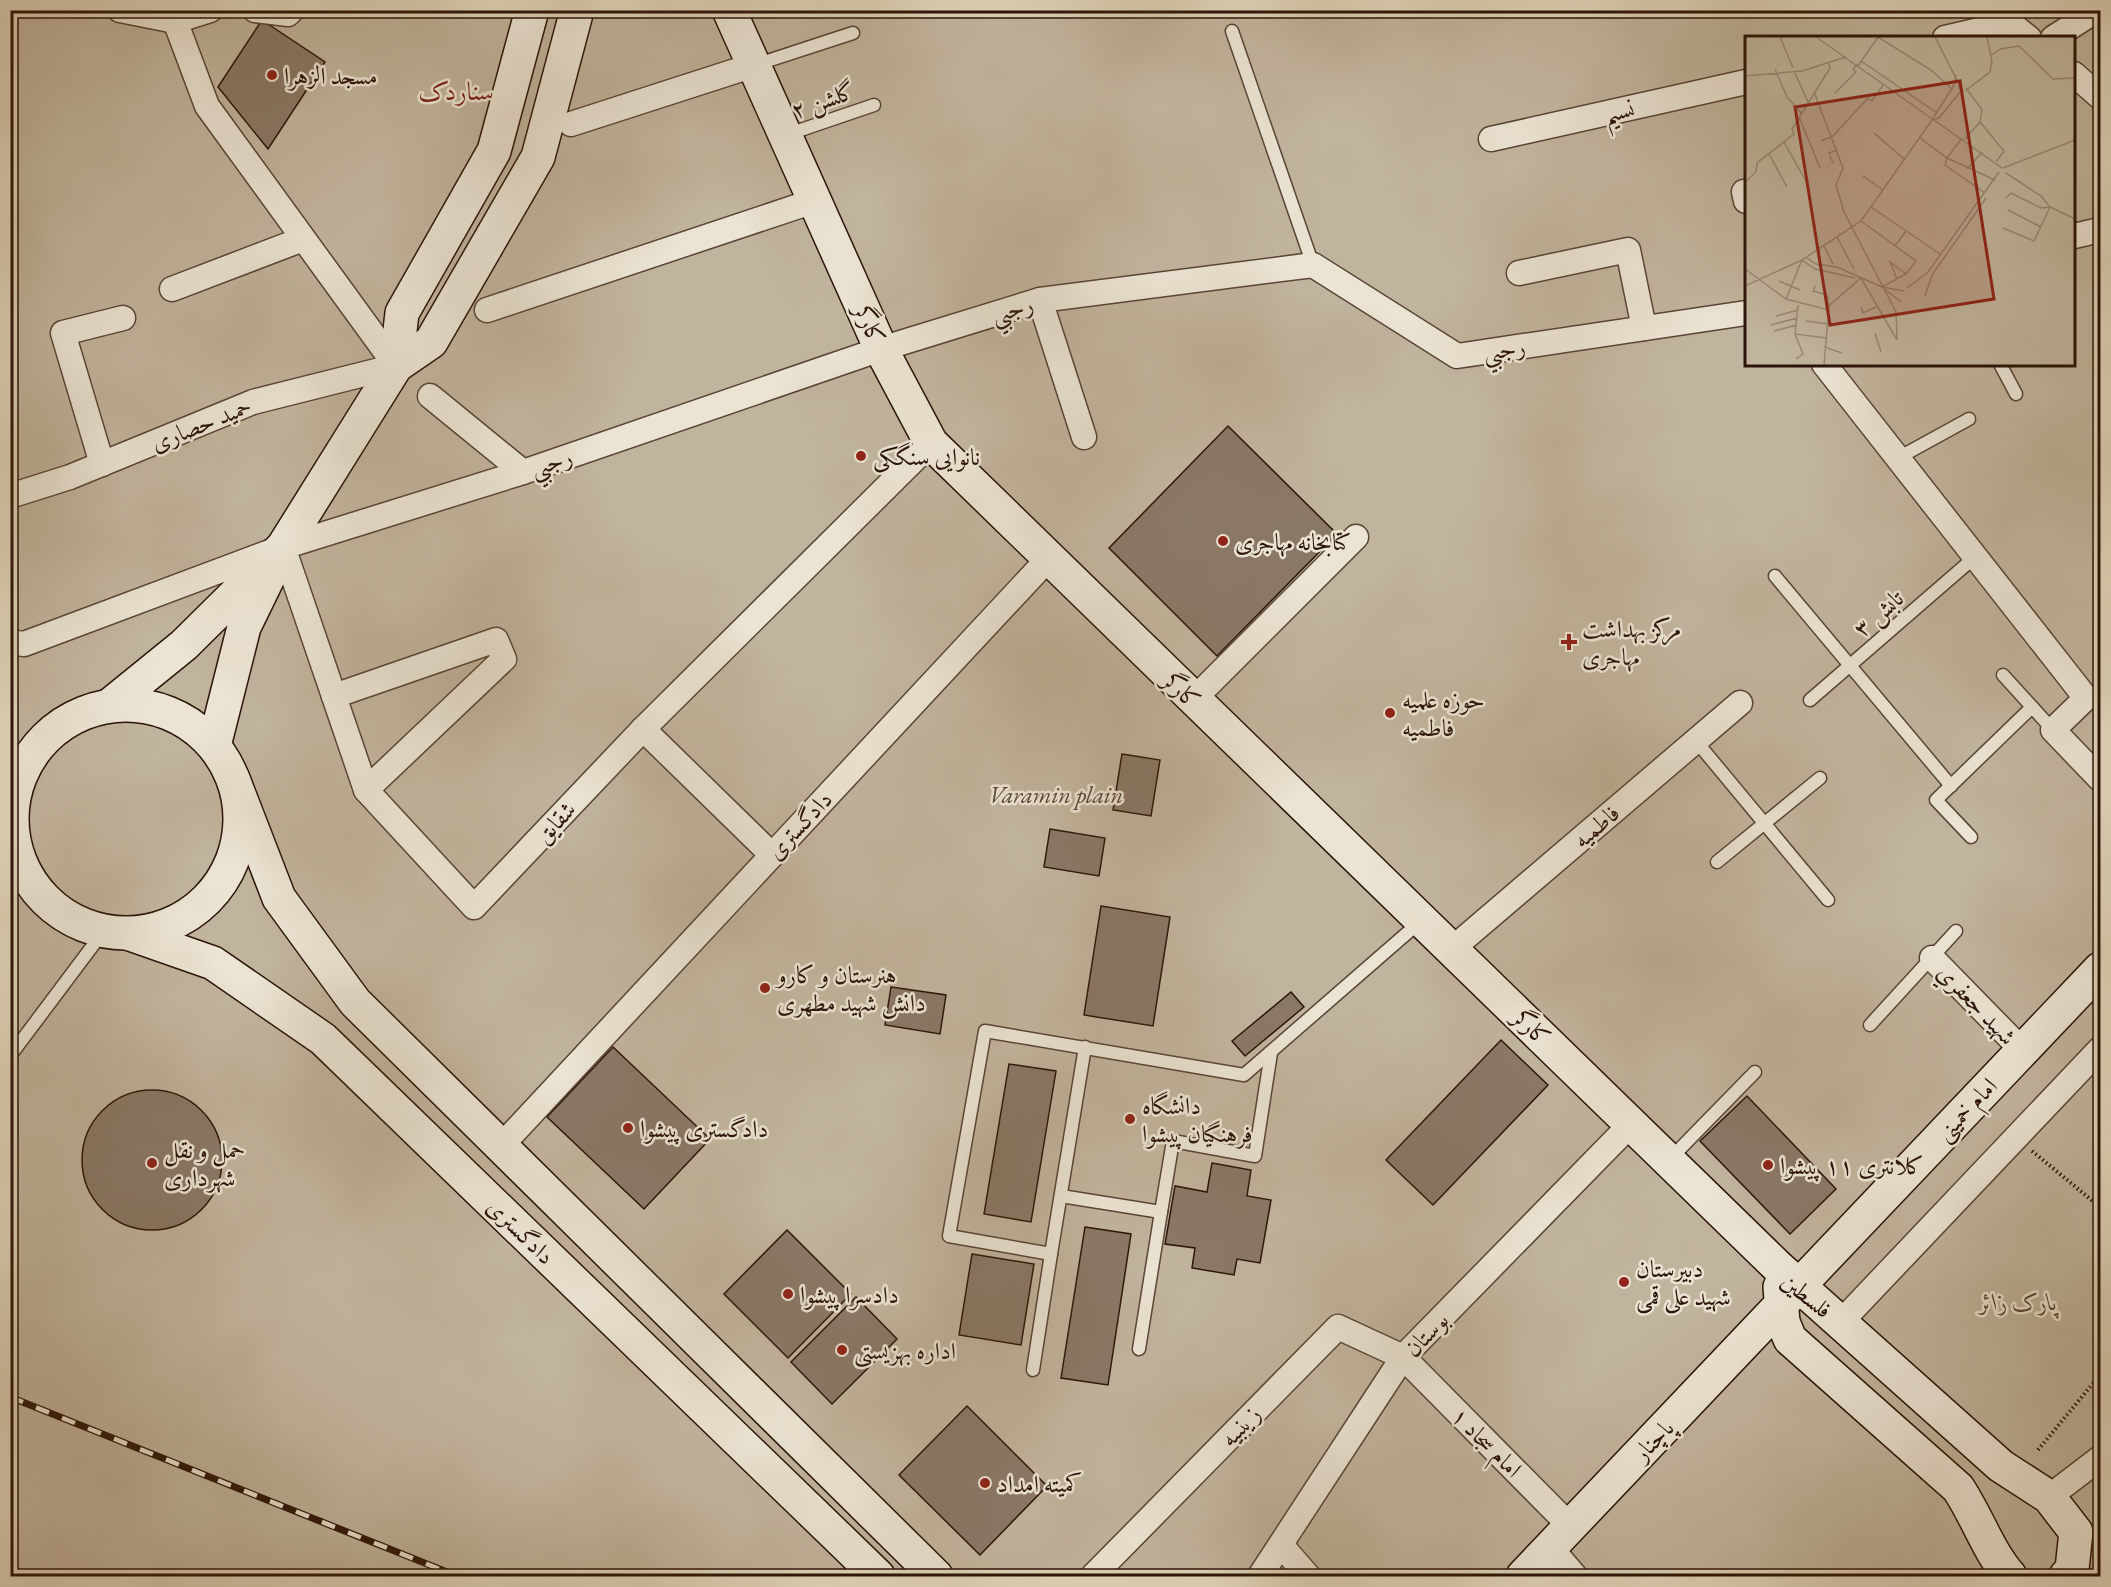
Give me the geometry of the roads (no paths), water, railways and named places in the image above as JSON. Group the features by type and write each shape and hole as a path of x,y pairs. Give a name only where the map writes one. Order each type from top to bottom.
{"main road":[{"path":"396,366 402,313 494,151 532,10"},
{"path":"214,746 244,627 283,547 396,366 431,342 537,157 577,10"},
{"name":"کارگر","path":"729,10 881,349 931,443 1668,1160 1786,1285"},
{"path":"110,705 184,645 283,547"},
{"path":"12,850 11,810 21,772 42,740 73,717 110,705 149,706 185,720 214,746 233,779 240,817 236,852 220,885 196,910 165,927 116,933"},
{"name":"دادگستری","path":"233,779 279,898 355,1002 936,1576"},
{"name":"دادگستری","path":"12,850 30,884 57,912 213,963 323,1039 878,1576"},
{"name":"امام خمینی","path":"1786,1285 2100,969"},
{"name":"فلسطین","path":"1786,1285 1840,1323 2001,1466 2049,1497 2088,1537 2066,1576"},
{"name":"فلسطین","path":"1786,1285 1783,1322 1790,1339 1958,1488 1975,1515 1998,1563 2010,1576"},
{"name":"پاچنار","path":"1523,1576 1747,1341 1786,1285"},
{"path":"1747,1341 1769,1336 1790,1339"},
{"path":"1855,1395 1884,1362"}],"street":[{"path":"120,10 173,16 210,10"},
{"path":"255,10 288,14 292,10"},
{"path":"2057,36 2097,10"},
{"path":"173,16 207,106 396,366"},
{"path":"1950,36 2002,17 2026,36"},
{"path":"571,124 754,65"},
{"path":"2075,76 2100,97"},
{"name":"نسيم","path":"1491,139 1745,82"},
{"path":"487,310 814,201"},
{"path":"2075,236 2100,230"},
{"path":"172,289 303,239"},
{"path":"1519,273 1628,250 1644,328"},
{"name":"رجبي","path":"283,547 523,472 881,349 1040,300 1313,265 1457,356 1745,313"},
{"path":"1040,300 1084,437"},
{"path":"102,464 63,333 123,318"},
{"name":"حمید حصاری","path":"10,496 102,464 254,402 396,366"},
{"path":"1826,366 1975,557 2093,697 2053,730 2100,779"},
{"path":"430,396 523,472"},
{"name":"شقايق","path":"283,547 366,790 474,907 643,729 931,443"},
{"path":"1193,700 1356,537"},
{"path":"10,642 24,644 283,547"},
{"name":"دادگستری","path":"502,1145 1048,559"},
{"path":"334,696 496,640 504,659 366,790"},
{"name":"فاطميه","path":"1452,949 1740,703"},
{"path":"643,729 772,855"},
{"name":"شهيد جعفري","path":"1932,958 2022,1050"},
{"path":"1840,1323 2100,1049"},
{"name":"بوستان","path":"1260,1576 1403,1357 1631,1124"},
{"name":"زينبيه","path":"1093,1576 1338,1327 1403,1357"},
{"name":"امام سجاد ۱","path":"1403,1357 1561,1538 1575,1576"},
{"path":"2049,1497 2100,1458"},
{"path":"1281,1545 1308,1576"}],"lane":[{"path":"1232,31 1313,265"},
{"path":"754,65 853,33"},
{"name":"گلشن ۲","path":"785,135 874,105"},
{"path":"2001,366 2016,394"},
{"path":"1898,458 1969,419"},
{"name":"تابش ۳","path":"1810,700 1975,557"},
{"path":"1775,576 1951,786"},
{"path":"2003,675 2053,730"},
{"path":"1971,837 1936,800 2032,707"},
{"path":"1696,741 1828,900"},
{"path":"1717,862 1820,778"},
{"path":"1051,1254 950,1236 985,1031 1244,1075 1422,920"},
{"path":"1869,1025 1956,932"},
{"path":"10,1056 116,933"},
{"path":"1033,1370 1085,1047"},
{"path":"1139,1349 1173,1141 1255,1155 1271,1053"},
{"path":"1668,1160 1755,1072"},
{"path":"1061,1196 1161,1212"}],"railway":[{"path":"10,1397 457,1576"}],"place":[{"name":"مسجد الزهرا","path":"272,75"},
{"name":"نانوایی سنگکی","path":"861,456"},
{"name":"کتابخانه مهاجری","path":"1223,541"},
{"name":"مرکز بهداشت مهاجری","path":"1569,642"},
{"name":"حوزه علمیه فاطمیه","path":"1390,713"},
{"name":"هنرستان و کارو دانش شهید مطهری","path":"765,988"},
{"name":"دانشگاه فرهنگیان پیشوا","path":"1130,1119"},
{"name":"دادگستری پیشوا","path":"628,1128"},
{"name":"حمل و نقل شهرداری","path":"152,1163"},
{"name":"کلانتری ۱۱ پیشوا","path":"1768,1165"},
{"name":"دبیرستان شهید علی قمی","path":"1624,1282"},
{"name":"دادسرا پیشوا","path":"788,1294"},
{"name":"اداره بهزیستی","path":"842,1350"},
{"name":"کمیته امداد","path":"985,1483"}],"district":[{"name":"سناردک","path":"456,91"}],"park label":[{"name":"Varamin plain","path":"1056,794"},
{"name":"پارک زائر","path":"2018,1301"}]}
